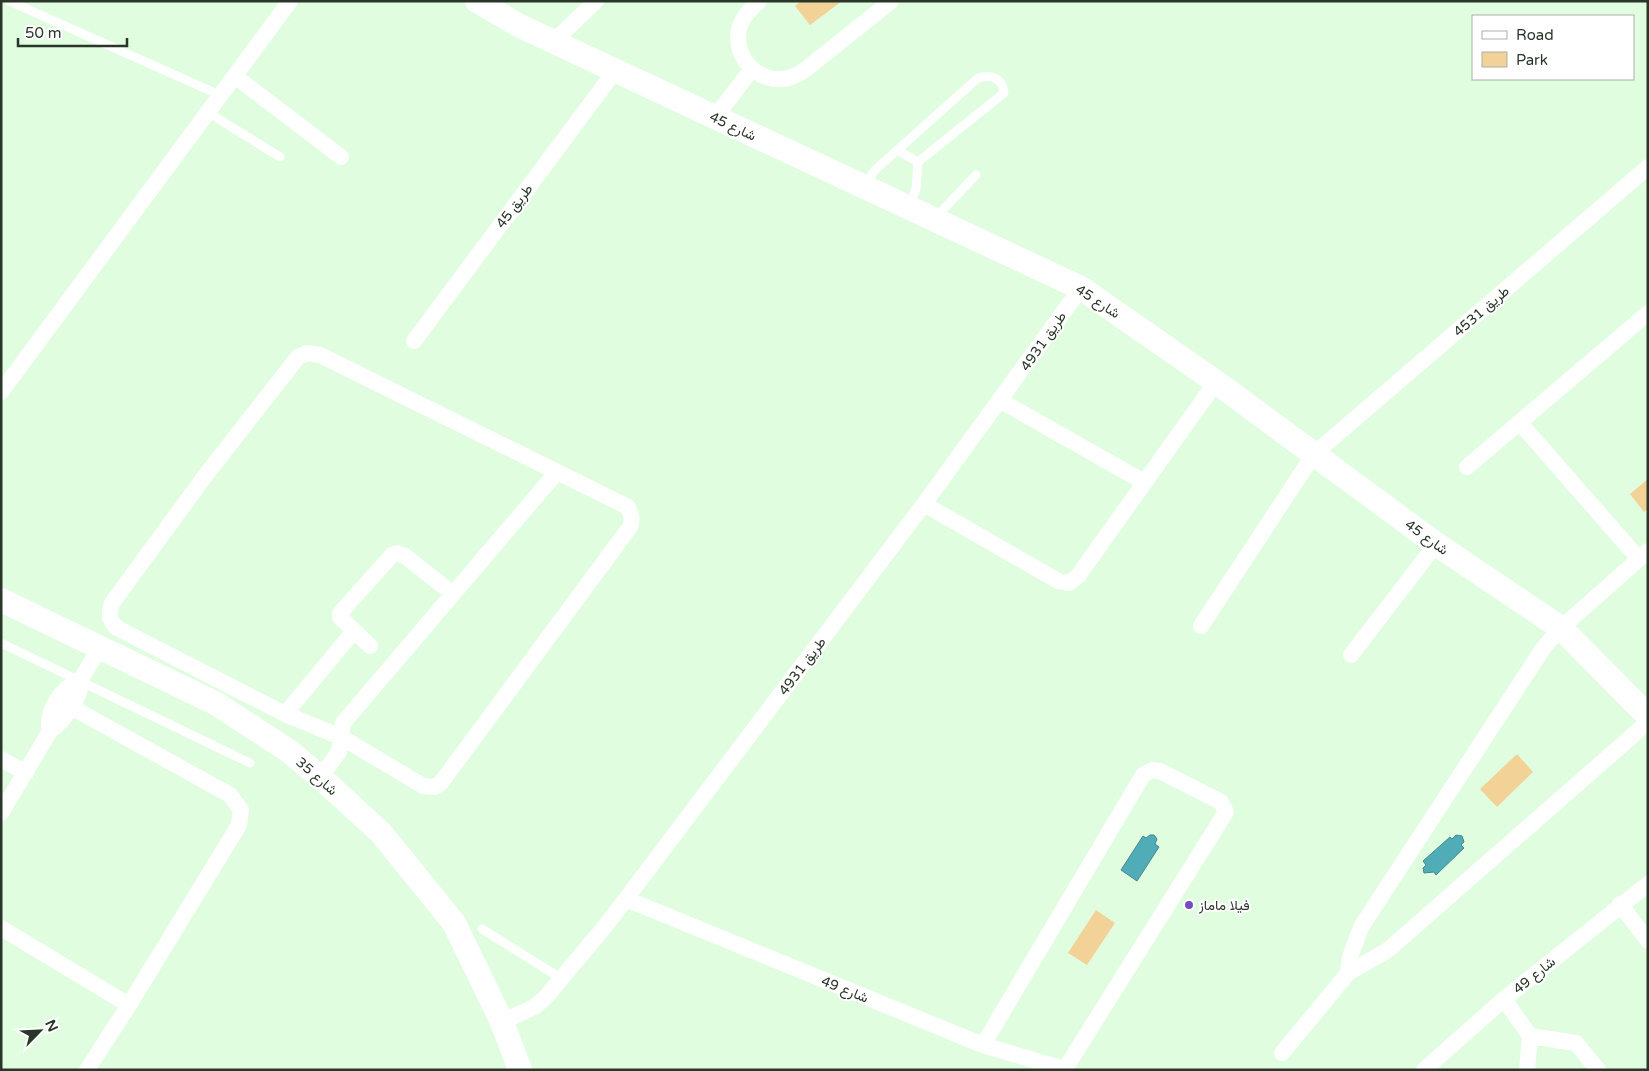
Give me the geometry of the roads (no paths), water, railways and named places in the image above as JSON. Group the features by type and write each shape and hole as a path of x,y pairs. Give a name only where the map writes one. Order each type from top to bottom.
{"street":[{"path":"1,392 7,371 209,113 290,1"},
{"name":"شارع 45","path":"477,1 520,26 553,42 1081,288 1216,382 1436,544 1561,628 1648,716"},
{"path":"553,42 596,1"},
{"path":"759,1 744,18 738,39 740,50 752,69 772,78 794,76 892,1"},
{"path":"716,117 752,69"},
{"name":"طريق 45","path":"414,341 614,70"},
{"path":"236,77 341,157"},
{"name":"طريق 4531","path":"1201,626 1314,454 1648,168"},
{"name":"طريق 4931","path":"502,1022 534,1008 562,979 626,899 924,504 1081,288"},
{"path":"1467,467 1648,313"},
{"path":"307,353 320,355 557,472 628,507 632,521 630,527 440,784 434,787 423,786 342,737 285,714 117,628 110,622 108,613 112,603 205,476 298,357 307,353"},
{"path":"924,504 1058,582 1069,583 1078,576 1216,382"},
{"path":"1000,401 1144,482"},
{"path":"1348,973 1350,958 1361,927 1544,647 1561,628 1643,555 1520,423"},
{"path":"320,778 339,752 343,723 557,472"},
{"path":"1352,655 1436,544"},
{"path":"370,646 340,617 340,613 392,555 398,553 405,556 453,594"},
{"name":"شارع 35","path":"1,600 215,704 289,751 381,833 454,923 502,1022 520,1070"},
{"path":"285,714 354,631"},
{"path":"1,813 50,731 61,721 71,707 80,689 81,679 99,649"},
{"path":"50,731 49,716 63,692 70,684 81,679"},
{"path":"71,707 230,795 240,810 239,825 130,1005 87,1070"},
{"path":"1282,1053 1348,973 1388,950 1648,722"},
{"path":"1,759 26,774"},
{"path":"983,1045 1143,775 1152,770 1160,771 1221,802 1226,812 1066,1069"},
{"name":"شارع 49","path":"1424,1070 1504,999 1620,904 1648,884"},
{"name":"شارع 49","path":"626,899 983,1045 1066,1069"},
{"path":"1620,904 1648,942"},
{"path":"1,928 130,1005"},
{"path":"1504,999 1530,1036 1526,1070"},
{"path":"1530,1036 1576,1043 1598,1070"}],"lane":[{"path":"9,1 222,96"},
{"path":"864,187 875,170 978,78 986,76 999,80 1003,86 1004,93 918,162 916,189 908,209"},
{"path":"209,113 280,157"},
{"path":"896,150 918,162"},
{"path":"934,220 976,175"},
{"path":"1,642 51,668 81,679 250,763"},
{"path":"482,929 562,979"}],"water":[{"path":"1154,835 1157,839 1155,844 1159,847 1137,881 1121,870 1143,836 1146,838"},
{"path":"1456,835 1462,836 1464,842 1461,845 1464,848 1436,875 1434,872 1424,873 1423,868 1426,865 1423,861 1450,837 1452,839"}],"place":[{"name":"فيلا ماماز","path":"1189,905"}]}
